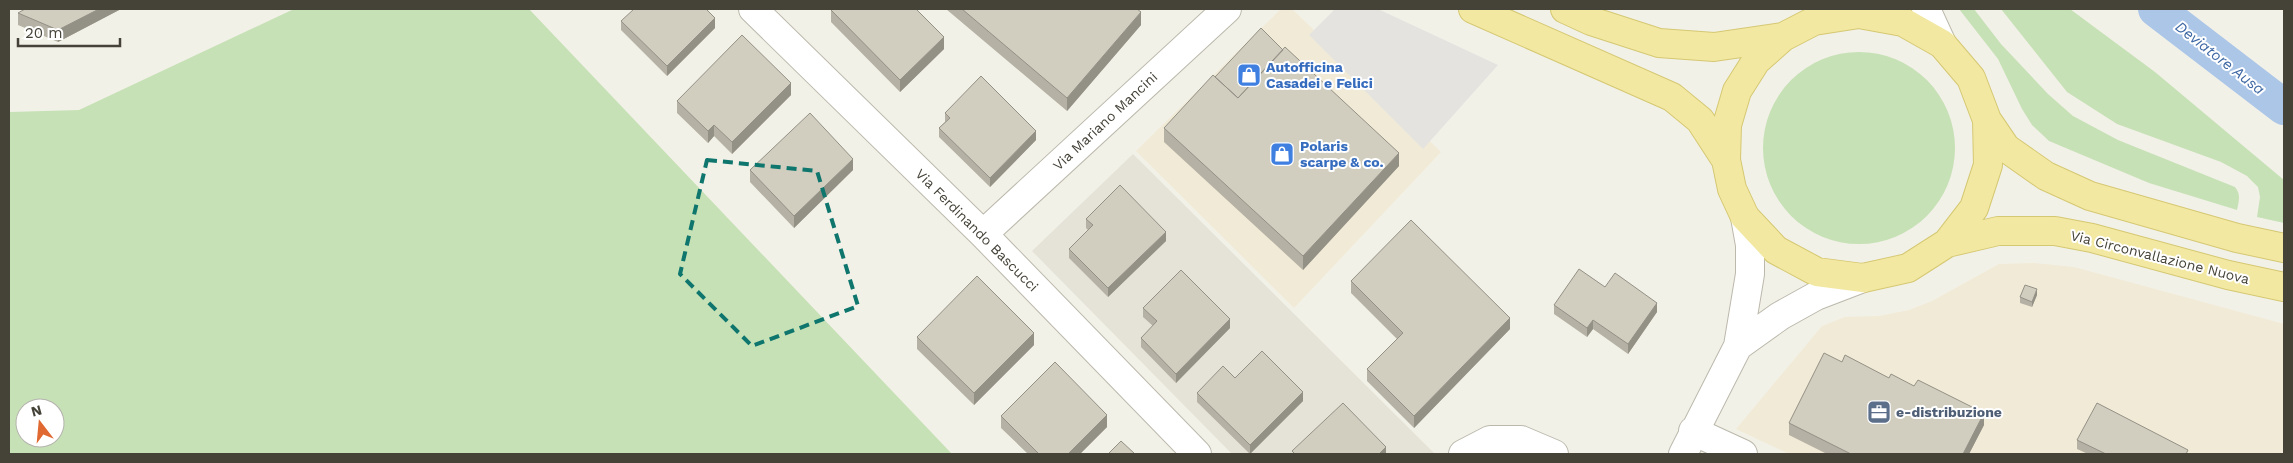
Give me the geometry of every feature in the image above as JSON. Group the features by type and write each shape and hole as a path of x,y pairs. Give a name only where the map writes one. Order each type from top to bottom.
{"main road":[{"name":"Via Circonvallazione Nuova","path":"1474,9 1672,97 1700,120 1726,160"},
{"name":"Via Circonvallazione Nuova","path":"1565,9 1591,21 1658,43 1714,47 1783,37"},
{"name":"Via Circonvallazione Nuova","path":"1987,120 1988,165 1974,208 1946,243 1908,268 1863,278 1817,272 1776,250 1745,217 1732,189 1726,160 1727,125 1737,91 1756,61 1783,37 1820,15 1859,14 1903,22 1942,44 1971,78 1987,120 2006,148 2046,176 2090,196 2237,238 2284,248"},
{"name":"Via Circonvallazione Nuova","path":"1946,243 1998,231 2055,231 2092,238 2228,275 2284,287"}],"street":[{"name":"Via Ferdinando Bascucci","path":"754,9 983,234 1197,454"},
{"name":"Via Mariano Mancini","path":"983,234 1227,9"},
{"path":"1926,9 1942,44"},
{"path":"1743,454 1688,443 1738,346 1750,274 1750,245 1745,217"},
{"path":"1738,346 1780,316 1816,296 1863,278"},
{"path":"1463,454 1490,440 1521,440 1554,454"}],"highlighted area":[{"path":"707,160 817,171 858,306 752,346 680,274"}],"shaded area":[{"path":"1281,9 1292,9 1441,152 1294,308 1136,151"},
{"path":"1335,9 1378,9 1498,65 1423,149 1309,35"},
{"path":"1133,154 1434,453 1232,454 1032,251"},
{"path":"2034,263 2074,267 2284,324 2284,454 1789,454 1736,429 1822,326 1845,317 1879,316 1909,310 1932,301 1999,264"}],"green space":[{"path":"294,9 529,9 952,454 9,454 9,112 79,110"},
{"path":"1959,9 1974,9 2001,44 2048,94 2073,116 2118,140 2235,187 2239,195 2237,210 2149,183 2049,141 2032,125 2022,109 1998,59"},
{"path":"2001,9 2070,9 2155,72 2284,180 2284,223 2257,217 2260,197 2258,187 2247,176 2221,162 2117,124 2067,92"},
{"path":"1850,52 1868,52 1896,59 1912,68 1927,80 1939,95 1948,111 1955,139 1955,157 1948,185 1939,201 1927,216 1912,228 1896,237 1868,244 1850,244 1831,240 1814,233 1798,222 1785,209 1774,193 1767,176 1763,157 1763,139 1767,120 1774,103 1785,87 1798,74 1814,63 1831,56"}],"building":[{"path":"25,9 99,9 58,30 18,13"},
{"path":"634,9 706,9 715,18 667,66 621,21"},
{"path":"832,9 916,9 944,37 900,80"},
{"path":"962,9 1137,9 1141,12 1067,98"},
{"name":"Autofficina Casadei e Felici","path":"1261,28 1283,50 1238,98 1215,77"},
{"path":"742,35 791,83 732,142 714,125 708,131 677,101"},
{"name":"Polaris scarpe & co.","path":"1285,47 1399,153 1303,256 1164,128 1213,75 1238,98"},
{"path":"981,76 1036,131 990,178 939,128 950,118 945,113"},
{"path":"810,113 853,159 794,216 750,170"},
{"path":"1120,185 1166,232 1108,288 1069,249 1093,225 1086,219"},
{"path":"1411,220 1510,318 1414,416 1367,369 1403,333 1351,281"},
{"path":"1579,269 1605,287 1615,273 1657,303 1628,344 1593,320 1587,328 1554,305"},
{"path":"1181,270 1230,319 1176,374 1141,338 1157,321 1143,308"},
{"path":"977,276 1034,333 974,393 917,337"},
{"path":"2025,285 2037,289 2032,302 2020,297"},
{"path":"1262,351 1303,392 1250,445 1197,393 1223,366 1235,378"},
{"name":"e-distribuzione","path":"1824,353 1842,362 1845,355 1889,378 1891,374 1914,386 1918,380 1984,413 1963,454 1851,454 1789,423"},
{"path":"1055,362 1107,415 1068,454 1039,454 1001,416"},
{"path":"1343,403 1386,447 1379,454 1295,454 1292,451"},
{"path":"2097,403 2188,450 2186,454 2106,454 2077,440"},
{"path":"1121,441 1135,454 1108,454"}],"waterway":[{"name":"Deviatore Ausa","path":"2156,9 2284,107"}],"place":[{"name":"Autofficina Casadei e Felici","path":"1249,75"},
{"name":"Polaris scarpe & co.","path":"1282,154"},
{"name":"e-distribuzione","path":"1879,412"}]}
